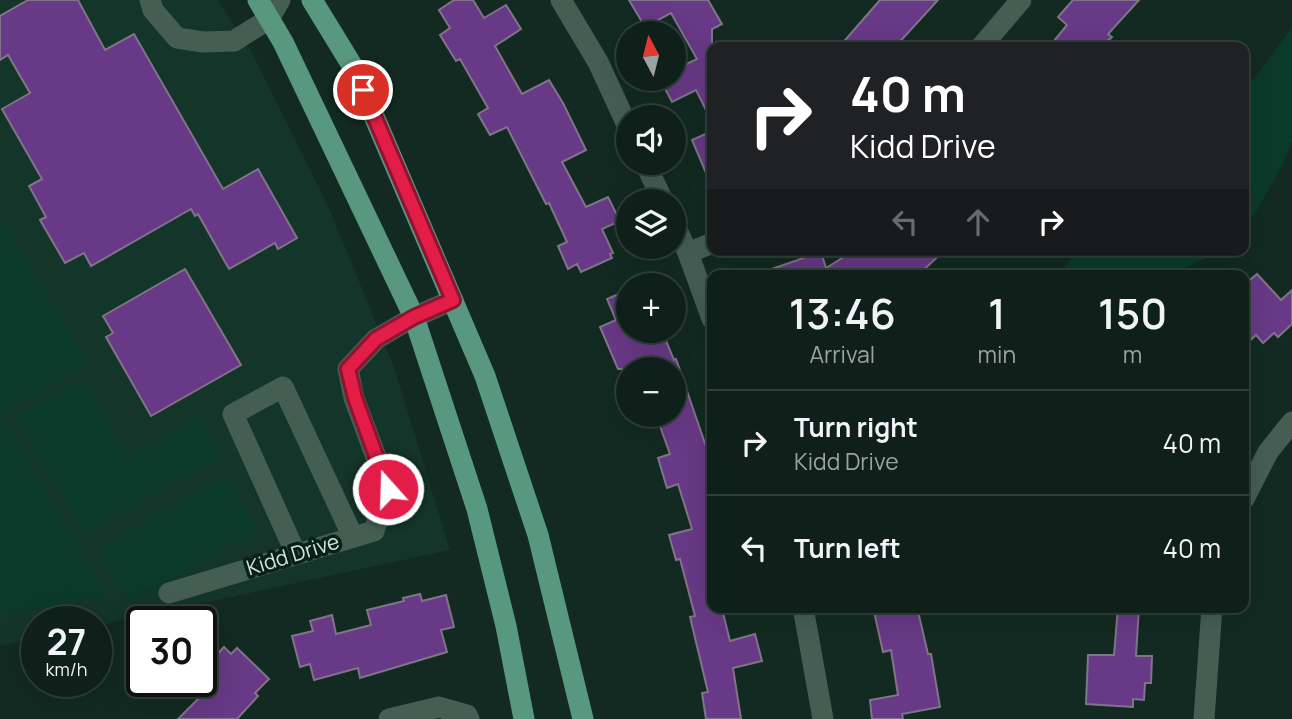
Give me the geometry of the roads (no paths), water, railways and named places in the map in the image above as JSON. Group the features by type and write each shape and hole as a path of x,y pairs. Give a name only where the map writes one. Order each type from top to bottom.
{"main road":[{"path":"258,0 274,9 283,42 414,317 477,509 506,626 524,719"},
{"path":"312,0 353,67 485,376 538,535 583,719"}],"street":[{"path":"150,0 153,10 177,38 203,42 234,41 274,9"},
{"path":"561,0 598,62 618,105"},
{"path":"985,42 1021,0"},
{"path":"688,253 707,245"},
{"path":"686,249 707,305"},
{"name":"Kidd Drive","path":"169,593 374,531 388,489 355,398 348,369 376,339 414,317 453,300"},
{"path":"296,554 233,414 283,387 353,537"},
{"path":"1249,489 1268,452 1292,422"},
{"path":"804,613 823,719"},
{"path":"1204,719 1212,613"},
{"path":"389,719 439,707 467,715 469,719"}]}
